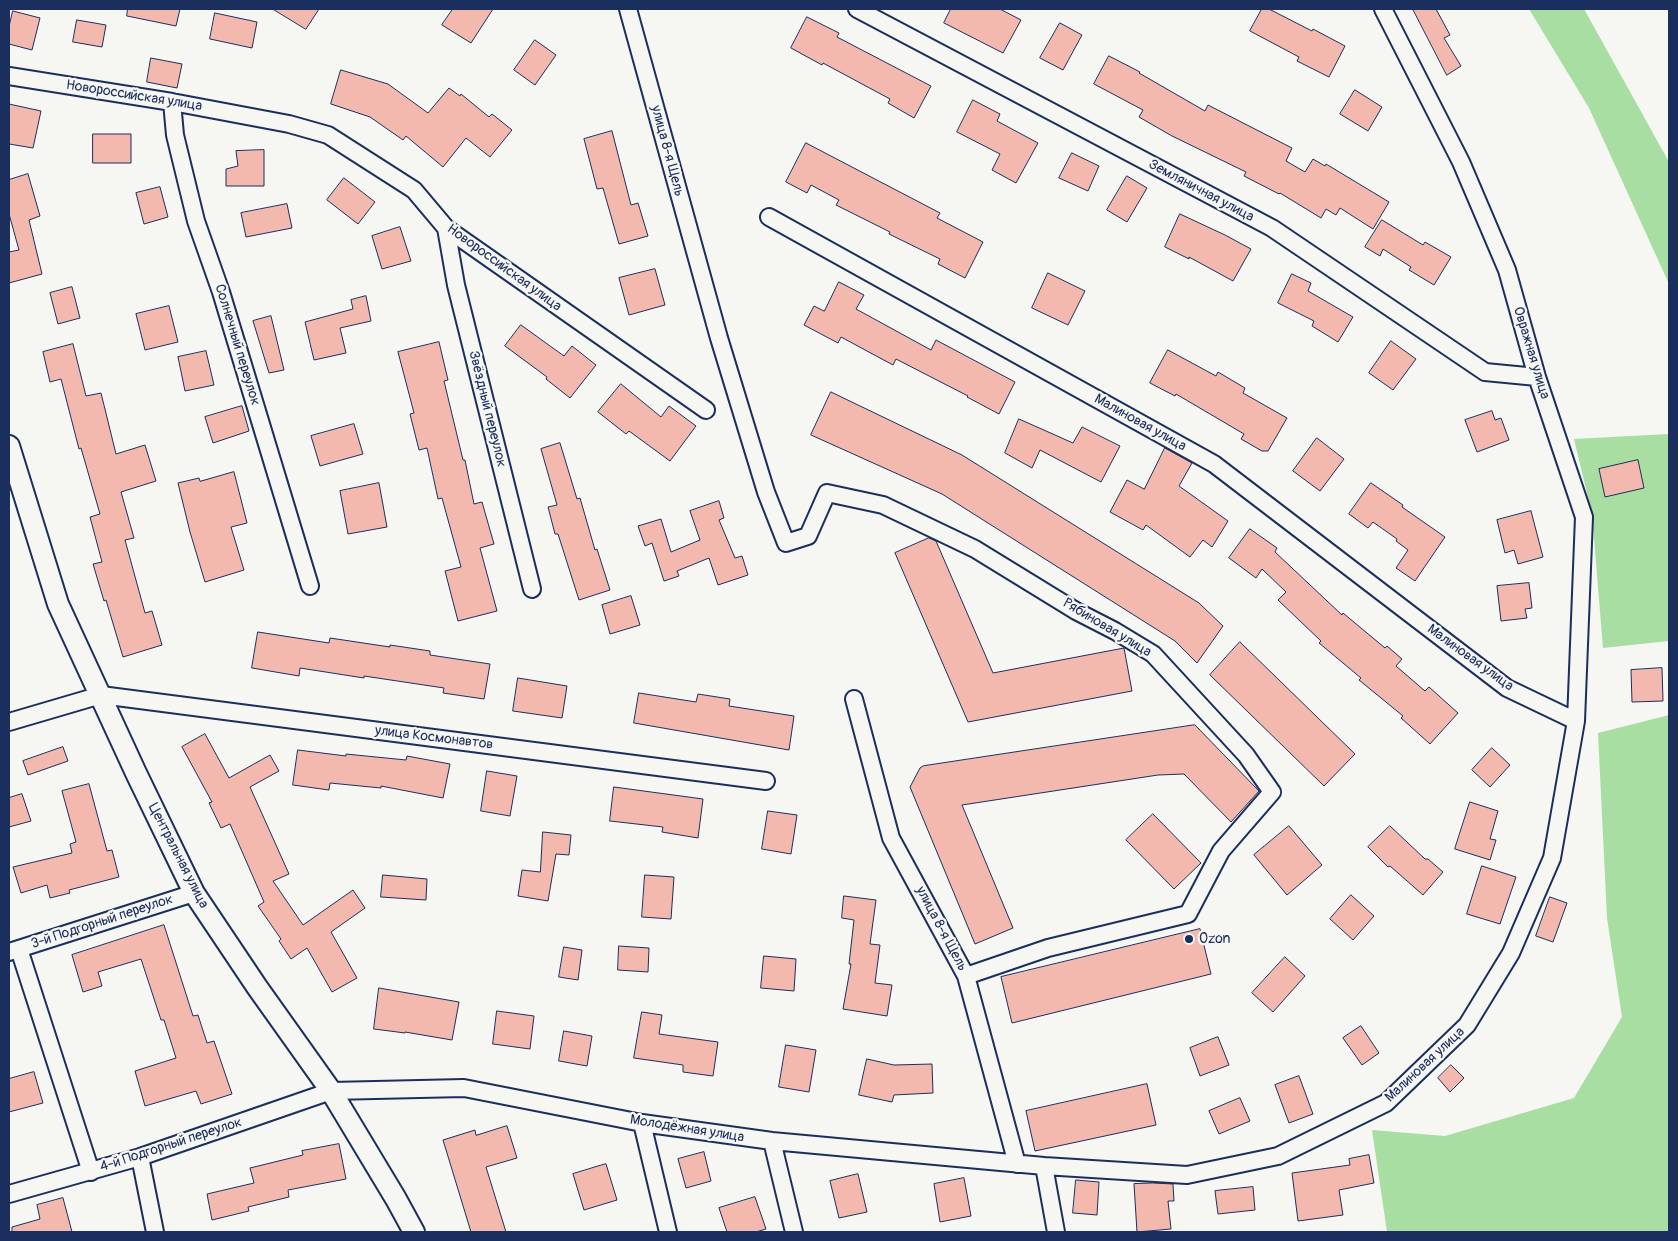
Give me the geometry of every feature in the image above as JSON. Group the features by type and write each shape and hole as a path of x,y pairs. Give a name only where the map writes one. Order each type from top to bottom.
{"street":[{"name":"улица 8-я Щель","path":"628,9 707,294 766,492"},
{"name":"Земляничная улица","path":"857,9 1272,228 1485,372 1537,376"},
{"name":"Овражная улица","path":"1383,9 1461,162 1507,270 1537,376 1584,517 1576,721"},
{"name":"Новороссийская улица","path":"9,76 172,102 289,124 328,135 414,190 446,228 706,410"},
{"name":"Солнечный переулок","path":"172,102 175,134 196,221 221,292 310,586"},
{"name":"Малиновая улица","path":"769,217 1214,464 1507,688 1576,721 1552,858 1512,953 1467,1025 1386,1103 1278,1156 1187,1175 1044,1166"},
{"name":"Звёздный переулок","path":"446,228 456,285 532,589"},
{"name":"Центральная улица","path":"9,446 14,485 58,604 194,893 257,988 331,1090 414,1232"},
{"name":"Рябиновая улица","path":"766,492 786,543 808,536 827,493 883,505 975,549 1076,611 1115,631 1153,654 1246,755 1272,792 1222,851 1188,914 1048,948 966,976"},
{"path":"9,722 101,695"},
{"name":"улица Космонавтов","path":"101,695 766,781"},
{"name":"улица 8-я Щель","path":"854,699 892,838 966,976 1017,1164"},
{"name":"3-й Подгорный переулок","path":"14,950 194,893"},
{"path":"14,950 90,1172"},
{"name":"Молодёжная улица","path":"331,1090 464,1088 642,1123 772,1141 1044,1166"},
{"name":"4-й Подгорный переулок","path":"9,1194 140,1157 331,1090"},
{"path":"642,1123 668,1232"},
{"path":"772,1141 794,1232"},
{"path":"140,1157 155,1232"},
{"path":"1044,1166 1056,1232"}],"green space":[{"path":"1529,9 1584,9 1669,162 1669,284 1589,108"},
{"path":"1669,434 1669,641 1603,648 1592,514 1574,439"},
{"path":"1669,715 1669,1232 1387,1232 1372,1130 1445,1136 1574,1098 1622,1017 1607,918 1598,733"}],"building":[{"path":"128,9 180,9 176,26 127,16"},
{"path":"273,9 319,9 306,29"},
{"path":"453,9 493,9 471,43 442,25"},
{"path":"951,9 1000,9 1021,20 1003,53 944,23"},
{"path":"1262,9 1269,9 1345,46 1329,77 1297,61 1299,57 1250,31"},
{"path":"1413,9 1436,9 1450,35 1444,38 1461,66 1447,75"},
{"path":"13,11 40,18 32,50 9,44 9,27"},
{"path":"215,13 257,22 252,48 210,39"},
{"path":"807,17 839,33 837,37 931,86 914,118 888,103 890,99 791,48"},
{"path":"77,20 106,25 102,47 73,42"},
{"path":"1060,23 1082,35 1063,70 1040,58"},
{"path":"535,40 556,55 535,85 514,70"},
{"path":"1109,56 1140,72 1205,111 1208,105 1292,148 1286,161 1305,172 1313,159 1325,166 1326,164 1389,202 1373,229 1340,208 1336,215 1326,209 1321,218 1280,193 1244,176 1246,172 1172,136 1139,117 1143,110 1094,84"},
{"path":"151,58 182,64 177,88 147,82"},
{"path":"341,70 388,84 428,113 449,88 460,96 461,94 489,117 492,114 512,130 490,157 466,138 443,167 406,136 403,140 370,117 331,104"},
{"path":"1355,90 1382,107 1368,131 1340,114"},
{"path":"973,100 1000,114 997,121 1038,143 1016,183 992,170 1000,154 957,132"},
{"path":"9,104 41,111 33,148 9,144"},
{"path":"612,131 631,205 638,203 648,236 619,244 603,188 597,189 584,139"},
{"path":"93,134 131,134 131,163 93,163"},
{"path":"806,143 940,213 937,218 983,242 965,278 938,264 940,259 836,205 839,200 811,185 807,193 786,182"},
{"path":"264,150 264,186 226,186 226,169 238,166 236,151"},
{"path":"1072,153 1099,166 1088,191 1059,178"},
{"path":"28,174 40,216 29,220 42,274 9,283 9,252 19,250 9,214 9,180"},
{"path":"1127,176 1147,188 1127,222 1107,210"},
{"path":"344,178 375,202 358,224 327,200"},
{"path":"160,187 168,217 144,224 136,193"},
{"path":"287,204 292,228 246,237 241,213"},
{"path":"1180,214 1251,249 1233,281 1189,257 1189,259 1165,247"},
{"path":"1382,220 1423,245 1425,242 1451,257 1434,285 1409,270 1411,267 1383,249 1380,256 1365,247"},
{"path":"400,227 411,261 382,269 372,236"},
{"path":"655,269 665,305 629,315 619,278"},
{"path":"1048,273 1085,291 1068,325 1032,308"},
{"path":"1292,274 1311,283 1308,291 1353,317 1338,342 1312,326 1314,321 1278,303"},
{"path":"839,282 864,295 856,309 931,350 936,340 1015,382 999,414 896,359 893,365 841,337 838,343 804,325 814,306 824,311"},
{"path":"72,287 80,318 58,324 50,293"},
{"path":"366,296 371,321 340,328 346,353 314,360 305,322 353,309 351,300"},
{"path":"169,306 178,342 145,350 136,314"},
{"path":"271,316 284,370 269,373 253,321"},
{"path":"521,325 564,356 572,346 596,365 570,398 546,379 547,377 505,346"},
{"path":"1391,341 1416,359 1393,390 1369,373"},
{"path":"439,342 448,380 444,381 463,460 465,460 474,504 482,502 494,544 480,548 497,611 458,621 445,571 461,567 442,498 438,499 427,448 419,450 410,414 414,413 398,352"},
{"path":"73,344 86,396 101,393 116,454 145,445 156,481 121,492 134,538 125,540 145,613 152,611 162,645 123,657 93,564 102,562 90,517 100,514 81,448 79,449 61,379 50,382 43,352"},
{"path":"1168,350 1216,376 1218,372 1245,388 1243,393 1287,418 1268,451 1262,451 1241,439 1244,434 1176,394 1175,396 1150,383"},
{"path":"206,351 214,385 185,391 178,357"},
{"path":"621,384 661,417 669,406 696,426 670,461 629,431 626,434 598,412"},
{"path":"831,392 962,455 1199,603 1223,626 1197,663 1175,641 942,494 811,435"},
{"path":"242,406 249,431 213,443 205,417"},
{"path":"1492,411 1495,420 1501,418 1509,440 1477,452 1465,420"},
{"path":"1019,419 1073,443 1082,427 1120,446 1101,482 1040,450 1032,468 1005,453"},
{"path":"354,424 363,454 320,466 311,436"},
{"path":"1317,438 1344,459 1320,491 1293,471"},
{"path":"560,443 577,499 580,498 595,550 597,549 610,590 579,600 558,534 555,534 548,507 557,505 541,449"},
{"path":"1165,448 1192,463 1179,486 1228,521 1212,547 1203,540 1190,557 1146,525 1143,530 1110,512 1127,480 1144,489"},
{"path":"1638,460 1644,488 1605,497 1599,469"},
{"path":"234,472 247,523 231,527 244,570 205,582 178,483 199,478 200,481"},
{"path":"379,483 387,527 348,534 340,491"},
{"path":"1371,483 1445,537 1415,581 1396,568 1408,550 1396,541 1397,539 1373,522 1368,528 1349,514"},
{"path":"719,501 724,518 719,520 735,558 742,556 748,575 718,585 709,558 677,571 679,576 664,581 652,543 645,546 638,526 661,519 671,552 700,540 690,511"},
{"path":"1531,511 1543,557 1518,564 1514,550 1505,553 1497,520"},
{"path":"1250,529 1277,548 1275,552 1342,615 1343,613 1385,648 1387,646 1402,659 1396,666 1425,691 1429,687 1458,713 1430,744 1401,718 1403,716 1359,680 1361,678 1319,643 1321,641 1278,600 1286,592 1262,569 1256,578 1229,558"},
{"path":"929,538 936,541 993,673 1124,648 1132,691 968,722 895,553"},
{"path":"1529,583 1532,608 1525,609 1527,618 1501,621 1497,586"},
{"path":"631,596 640,625 610,634 602,605"},
{"path":"258,632 329,643 330,638 390,647 390,645 430,651 430,655 490,664 484,699 443,693 444,688 364,676 364,678 300,668 299,676 252,668"},
{"path":"1240,642 1355,754 1324,786 1210,675"},
{"path":"1662,668 1663,701 1632,702 1631,670"},
{"path":"518,678 567,686 562,718 513,711"},
{"path":"639,693 696,702 698,694 730,699 729,706 794,716 789,750 634,723"},
{"path":"1195,725 1259,791 1231,822 1184,774 1158,775 962,805 1013,928 975,944 910,787 920,768 923,766"},
{"path":"205,734 229,778 270,755 279,771 250,787 289,874 273,881 303,925 353,890 365,908 331,932 357,978 332,992 307,948 291,959 279,941 281,939 258,906 264,902 230,824 221,828 209,803 212,802 182,747"},
{"path":"63,747 68,761 28,775 23,761"},
{"path":"1492,748 1510,765 1490,787 1472,770"},
{"path":"298,750 346,756 346,754 406,760 407,756 450,764 443,798 381,786 381,788 330,783 329,790 293,785"},
{"path":"487,771 517,776 510,816 481,811"},
{"path":"89,784 107,851 112,850 119,877 69,890 70,893 50,898 47,885 21,893 13,867 72,853 70,844 76,842 62,791"},
{"path":"614,787 703,799 698,838 662,832 663,827 610,821"},
{"path":"22,794 31,821 9,827 9,798"},
{"path":"1470,802 1498,811 1490,839 1496,840 1490,860 1455,849"},
{"path":"768,811 797,815 791,854 762,849"},
{"path":"1153,814 1201,863 1174,889 1126,840"},
{"path":"1289,826 1322,865 1287,895 1254,855"},
{"path":"1390,826 1425,859 1428,859 1443,872 1423,895 1390,866 1388,867 1368,847"},
{"path":"543,832 571,835 569,855 556,854 548,901 518,896 522,870 540,872"},
{"path":"1482,866 1516,877 1500,924 1467,914"},
{"path":"383,875 427,879 426,900 381,897"},
{"path":"645,875 674,877 671,919 642,917"},
{"path":"1351,895 1374,916 1353,940 1330,919"},
{"path":"844,896 876,900 870,944 880,945 875,983 892,985 887,1016 843,1009 851,964 849,964 854,920 842,918"},
{"path":"1550,897 1567,903 1553,942 1536,936"},
{"path":"164,925 193,1016 198,1015 207,1043 214,1041 232,1094 201,1104 196,1091 145,1106 135,1071 176,1058 141,959 98,972 102,986 83,992 72,955"},
{"path":"1200,929 1211,974 1012,1023 1001,977"},
{"path":"619,946 649,948 648,972 618,970"},
{"path":"564,947 582,950 578,980 559,977"},
{"path":"764,956 796,959 794,991 761,988"},
{"path":"1285,957 1305,976 1273,1012 1252,993"},
{"path":"379,988 459,1002 452,1040 374,1029"},
{"path":"497,1011 534,1016 530,1049 493,1044"},
{"path":"642,1012 662,1015 659,1034 718,1042 713,1076 683,1072 683,1065 634,1058"},
{"path":"1361,1026 1379,1053 1362,1065 1343,1038"},
{"path":"564,1031 592,1036 587,1066 559,1061"},
{"path":"1218,1037 1229,1065 1200,1076 1190,1048"},
{"path":"786,1045 816,1050 809,1092 779,1087"},
{"path":"867,1059 894,1065 932,1064 933,1093 894,1095 892,1102 859,1095"},
{"path":"1451,1065 1464,1078 1450,1092 1438,1078"},
{"path":"34,1072 43,1103 9,1112 9,1079"},
{"path":"1299,1076 1313,1114 1289,1123 1275,1085"},
{"path":"1147,1084 1156,1125 1035,1151 1026,1111"},
{"path":"1240,1098 1250,1121 1219,1134 1209,1111"},
{"path":"507,1126 517,1158 486,1167 506,1232 471,1232 443,1140 475,1130 476,1135"},
{"path":"339,1144 346,1179 288,1190 289,1197 248,1207 249,1211 212,1220 207,1194 254,1183 250,1168 303,1155 302,1151"},
{"path":"704,1152 711,1181 686,1188 678,1159"},
{"path":"1369,1155 1374,1183 1339,1190 1343,1215 1298,1221 1292,1173 1350,1165 1349,1159"},
{"path":"606,1164 617,1200 584,1210 573,1174"},
{"path":"858,1174 867,1212 839,1218 830,1181"},
{"path":"964,1178 971,1216 940,1222 934,1184"},
{"path":"1076,1180 1099,1182 1097,1215 1073,1213"},
{"path":"1134,1184 1173,1184 1174,1201 1168,1201 1171,1229 1137,1232"},
{"path":"1253,1187 1255,1210 1218,1214 1215,1191"},
{"path":"755,1197 766,1229 756,1232 727,1232 719,1208"},
{"path":"63,1198 72,1232 12,1232 12,1227 40,1219 37,1205"}],"place":[{"name":"Ozon","path":"1189,939"}]}
